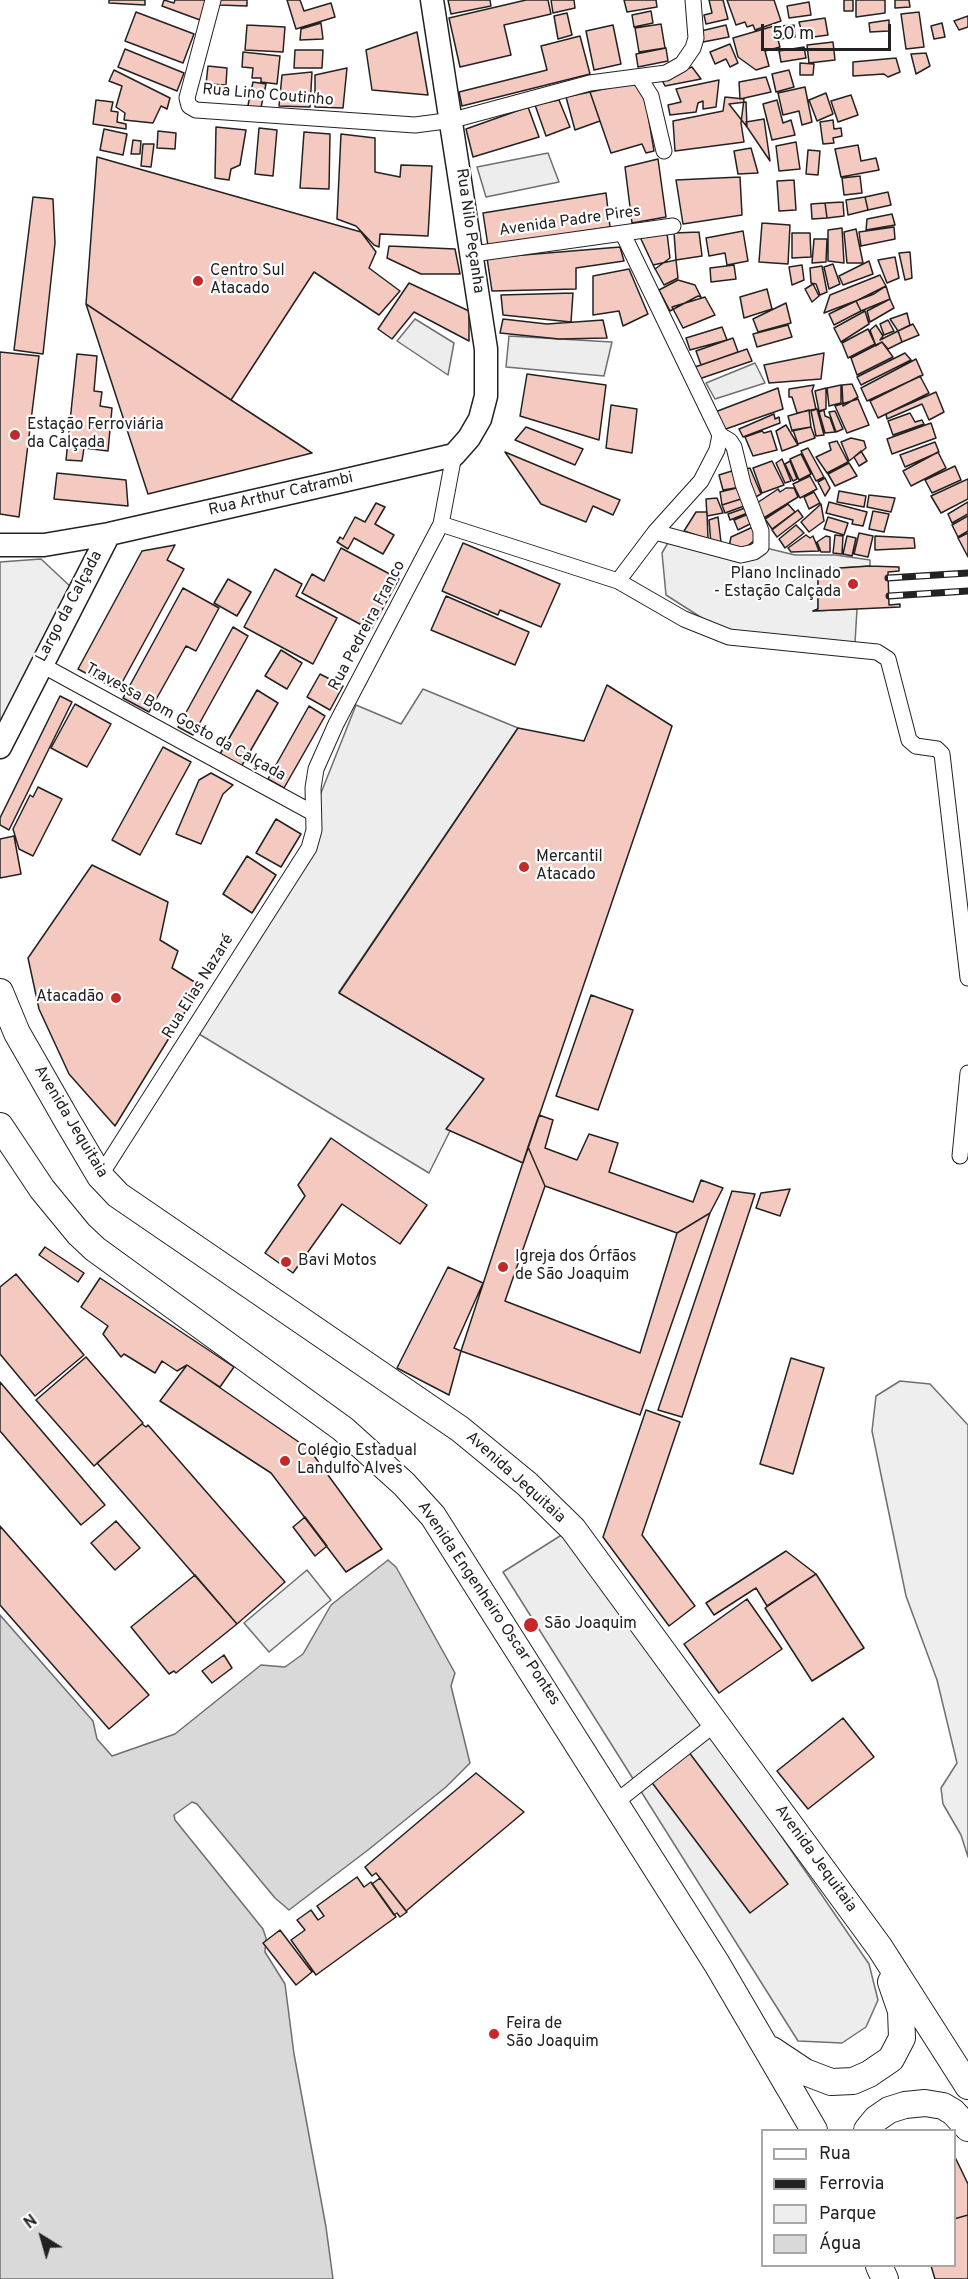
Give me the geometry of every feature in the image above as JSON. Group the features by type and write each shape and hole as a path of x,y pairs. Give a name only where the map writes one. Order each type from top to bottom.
{"main road":[{"name":"Rua Nilo Peçanha","path":"432,0 453,120 486,349 486,396 480,419 469,438 454,455"},
{"name":"Rua Arthur Catrambi","path":"109,534 454,455"},
{"name":"Largo da Calçada","path":"0,545 44,545 109,534"},
{"name":"Largo da Calçada","path":"0,747 40,664 109,534"},
{"name":"Avenida Jequitaia","path":"0,992 16,1033 100,1176 142,1213 443,1417 527,1484 578,1536 880,1948 968,2086"},
{"name":"Avenida Engenheiro Oscar Pontes","path":"0,1126 42,1189 95,1249 343,1429 404,1484 433,1516 616,1802 813,2129"},
{"path":"766,2047 805,2072 831,2082 853,2081 891,2059 902,2038 900,2011 880,1948"},
{"path":"868,2129 889,2110 904,2104 925,2103 943,2106 953,2112 968,2128"}],"street":[{"name":"Rua Lino Coutinho","path":"213,0 187,98 189,106 196,110 415,125 453,120"},
{"path":"453,120 590,83 666,73 682,64 690,53 696,38 693,0"},
{"path":"639,77 651,96 664,151"},
{"name":"Avenida Padre Pires","path":"473,254 673,226"},
{"path":"623,234 720,435 730,441 734,447 743,484 761,531 761,547 754,552 741,555 655,532"},
{"path":"618,580 655,532 701,481 717,450 720,435"},
{"name":"Rua Pedreira Franco","path":"313,813 312,789 323,750 441,524 454,455"},
{"path":"441,524 618,580 684,619 729,637 877,652 883,655 892,666 911,744 937,749 942,754 968,978"},
{"name":"Travessa Bom Gosto da Calçada","path":"40,664 313,813"},
{"name":"Rua Elias Nazaré","path":"100,1176 309,848 314,830 313,813"},
{"path":"960,1156 968,1073"},
{"path":"616,1802 716,1723"}],"green space":[{"path":"669,541 766,548 795,555 836,555 870,560 870,566 810,570 818,572 818,609 813,611 857,609 855,643 734,633 713,625 666,595 662,553"},
{"path":"41,559 72,588 0,733 0,562"},
{"path":"900,1381 930,1384 968,1425 968,1857 961,1835 943,1804 941,1788 957,1763 937,1680 906,1596 872,1431 876,1396"},
{"path":"307,1570 331,1600 269,1652 244,1623"}],"shaded area":[{"path":"548,153 559,182 486,197 477,167"},
{"path":"415,319 454,343 448,375 397,341"},
{"path":"509,336 612,342 604,376 506,367"},
{"path":"755,363 765,383 715,399 706,383"},
{"path":"423,689 518,728 339,992 484,1079 454,1123 429,1173 199,1034 309,848 313,813 356,705 401,724"},
{"path":"571,1529 869,1964 878,2000 866,2027 842,2043 798,2041 503,1572"}],"water":[{"path":"388,1560 396,1567 455,1673 451,1686 470,1763 446,1787 289,1910 275,1898 197,1804 192,1802 174,1815 175,1820 263,1929 266,1938 265,1952 285,1984 294,2054 326,2227 333,2279 0,2279 0,1615 93,1721 97,1739 112,1756 175,1734 261,1665 285,1667 303,1654 331,1605"}],"building":[{"path":"109,0 145,0 145,5 109,3"},
{"path":"164,0 174,3 175,0 207,0 200,20 162,6"},
{"path":"219,0 247,0 247,6 219,5"},
{"path":"287,0 300,0 304,11 331,3 335,17 296,29"},
{"path":"448,0 490,0 491,6 451,14"},
{"path":"526,0 548,0 551,14 504,25 511,55 460,67 449,18"},
{"path":"551,0 574,0 575,8 553,13"},
{"path":"624,0 656,0 657,7 627,12"},
{"path":"709,0 723,0 728,19 706,24 704,15 712,13"},
{"path":"727,0 774,0 781,21 755,30 753,25 747,27 745,22 736,25"},
{"path":"844,0 853,0 853,11 844,11"},
{"path":"856,0 885,0 885,13 856,17"},
{"path":"895,0 909,0 910,7 895,8"},
{"path":"809,2 811,15 789,18 787,6"},
{"path":"651,11 653,23 634,27 632,15"},
{"path":"136,12 194,34 183,63 125,41"},
{"path":"919,12 924,47 906,49 901,14"},
{"path":"567,13 572,35 558,39 554,16"},
{"path":"968,16 968,27 959,30 954,21"},
{"path":"825,18 828,35 806,38 805,29 801,29 799,22"},
{"path":"889,20 889,31 870,32 869,23"},
{"path":"321,23 323,39 300,40 301,29"},
{"path":"942,23 945,37 934,39 931,26"},
{"path":"661,24 665,48 639,52 635,28"},
{"path":"247,25 285,27 283,52 245,50"},
{"path":"613,25 621,64 594,70 586,31"},
{"path":"726,25 729,37 703,42 701,31"},
{"path":"794,25 795,37 780,39 779,26"},
{"path":"774,26 780,47 765,51 769,66 756,70 738,57 733,38"},
{"path":"417,32 428,95 372,90 366,50"},
{"path":"580,36 590,74 462,106 459,92 547,70 541,46"},
{"path":"833,42 835,60 809,63 807,45"},
{"path":"730,44 738,63 730,67 726,59 715,64 710,52"},
{"path":"804,47 806,58 781,62 779,51"},
{"path":"666,48 668,61 638,67 636,54"},
{"path":"125,49 184,73 177,91 118,67"},
{"path":"295,50 323,50 322,68 294,68"},
{"path":"243,52 280,56 277,84 261,82 261,78 252,78 253,68 242,67"},
{"path":"926,53 930,66 916,74 911,54"},
{"path":"896,58 900,72 888,77 884,74 853,76 853,62"},
{"path":"800,63 814,64 813,75 800,75"},
{"path":"208,66 227,68 226,85 206,84"},
{"path":"692,67 701,79 665,86 661,78"},
{"path":"347,68 343,108 315,107 315,75"},
{"path":"114,70 170,98 167,109 161,106 153,123 124,120 125,113 116,107 122,86 109,81"},
{"path":"789,70 794,87 776,92 772,74"},
{"path":"312,72 310,107 279,106 282,75"},
{"path":"766,77 771,92 740,99 739,82"},
{"path":"719,80 716,107 703,109 703,101 698,103 696,112 670,115 668,105 681,102 676,89"},
{"path":"253,82 266,84 260,112 247,110"},
{"path":"636,82 646,103 654,151 646,153 642,144 611,153 590,92"},
{"path":"805,87 812,122 802,125 799,111 783,115 778,93"},
{"path":"590,92 600,121 575,130 566,97"},
{"path":"826,93 833,114 817,121 809,100"},
{"path":"851,95 858,115 838,122 831,101"},
{"path":"725,97 744,99 741,123 744,142 675,151 673,121 723,111"},
{"path":"96,100 113,102 111,111 118,112 117,122 126,124 126,129 93,124"},
{"path":"559,100 570,127 546,136 535,105"},
{"path":"777,100 783,123 791,120 795,135 772,140 763,104"},
{"path":"746,102 747,127 729,104"},
{"path":"528,107 539,137 473,157 466,129"},
{"path":"764,119 770,161 746,122"},
{"path":"833,120 834,129 841,128 842,136 833,138 834,143 823,144 820,122"},
{"path":"216,127 246,130 240,165 231,169 229,180 215,178"},
{"path":"259,128 277,130 273,176 255,174"},
{"path":"104,129 127,134 123,155 100,150"},
{"path":"158,131 176,133 175,149 157,148"},
{"path":"304,132 330,134 329,189 300,188"},
{"path":"341,134 375,138 375,172 400,177 401,165 432,166 428,236 380,234 379,247 374,245 356,226 337,219"},
{"path":"133,140 141,141 140,154 131,154"},
{"path":"796,142 800,169 779,171 776,146"},
{"path":"143,144 154,144 151,167 141,166"},
{"path":"858,145 861,161 876,158 879,170 841,177 835,149"},
{"path":"751,148 758,173 738,174 734,151"},
{"path":"808,150 820,151 818,175 806,174"},
{"name":"Centro Sul Atacado","path":"97,157 361,232 376,252 369,268 400,291 379,315 314,272 231,400 86,304"},
{"path":"658,159 666,217 632,223 625,167"},
{"path":"860,176 862,193 844,195 842,178"},
{"path":"740,177 742,215 683,224 676,180"},
{"path":"794,180 796,210 779,211 777,181"},
{"path":"888,192 891,205 868,210 865,197"},
{"path":"606,193 610,227 488,246 483,213"},
{"path":"33,197 53,199 55,243 43,354 14,350"},
{"path":"865,197 868,210 848,215 846,200"},
{"path":"843,202 844,216 827,218 825,203"},
{"path":"825,203 827,218 812,219 811,204"},
{"path":"892,214 895,225 866,230 867,219"},
{"path":"762,223 790,225 788,264 759,262"},
{"path":"894,227 895,239 861,246 859,232"},
{"path":"842,228 844,263 828,261 828,230"},
{"path":"856,229 863,263 847,263 844,232"},
{"path":"743,231 748,261 727,265 725,253 709,256 706,238"},
{"path":"699,232 702,256 676,260 674,233"},
{"path":"667,233 670,258 655,269 640,237"},
{"path":"792,233 810,233 811,257 792,258"},
{"path":"814,239 827,239 826,262 812,263"},
{"path":"389,246 455,249 460,274 421,274 387,258"},
{"path":"620,247 624,261 576,268 576,289 492,291 487,258"},
{"path":"910,252 912,278 905,280 899,253"},
{"path":"895,257 899,278 887,283 878,260"},
{"path":"676,260 678,278 664,285 653,265"},
{"path":"869,261 873,274 843,285 839,276"},
{"path":"833,264 840,284 829,289 824,267"},
{"path":"734,265 736,279 711,282 710,268"},
{"path":"802,265 804,280 792,285 789,267"},
{"path":"822,266 827,292 820,295 816,284 811,283 810,268"},
{"path":"629,269 648,314 623,326 619,311 593,315 593,276"},
{"path":"880,275 886,286 874,294 824,313 830,295"},
{"path":"678,280 695,285 701,297 698,296 670,311 659,290"},
{"path":"409,283 469,311 469,341 414,312 392,339 378,329"},
{"path":"813,284 819,296 812,302 805,289"},
{"path":"886,286 890,299 861,311 856,301"},
{"path":"767,289 772,309 744,318 740,297"},
{"path":"573,293 571,322 503,315 501,295"},
{"path":"705,297 715,315 683,328 672,307"},
{"path":"890,299 894,308 870,322 867,311"},
{"path":"856,301 861,311 834,325 829,314"},
{"path":"786,303 791,323 758,332 753,319"},
{"path":"86,304 231,400 312,453 148,494"},
{"path":"865,311 869,324 841,342 834,328"},
{"path":"907,313 910,325 898,331 890,319"},
{"path":"503,319 547,324 603,320 607,338 559,339 500,333"},
{"path":"888,320 894,331 884,335 880,324"},
{"path":"913,324 919,335 902,342 898,331"},
{"path":"788,325 792,337 757,347 753,334"},
{"path":"876,325 883,336 880,340 898,331 902,342 888,349 882,342 876,346 870,330"},
{"path":"722,327 727,340 690,350 686,338"},
{"path":"868,329 875,344 848,358 842,343"},
{"path":"733,338 738,352 701,365 696,351"},
{"path":"882,342 893,357 857,375 851,358"},
{"path":"747,349 752,361 699,379 695,367"},
{"name":"Estação Ferroviária da Calçada","path":"0,352 39,356 19,517 0,514"},
{"path":"824,353 821,379 769,383 764,365"},
{"path":"905,353 911,360 861,385 857,377"},
{"path":"77,354 97,356 94,391 102,392 100,406 112,408 108,451 84,448 82,461 66,460"},
{"path":"916,359 923,375 867,401 861,388"},
{"path":"527,374 606,385 599,440 520,416"},
{"path":"920,376 929,393 878,418 870,401"},
{"path":"852,384 858,397 843,406 842,385"},
{"path":"814,385 812,391 816,409 797,413 792,397 789,397 789,389"},
{"path":"841,385 841,403 829,406 827,388"},
{"path":"778,388 783,409 723,430 715,412"},
{"path":"826,388 826,409 819,411 815,391"},
{"path":"936,392 944,412 929,420 922,404 887,419 886,414"},
{"path":"858,399 869,425 847,433 835,406"},
{"path":"611,405 637,409 632,453 606,448"},
{"path":"817,409 824,435 816,436 811,411"},
{"path":"809,410 811,427 792,431 788,416"},
{"path":"824,410 835,432 825,433 819,412"},
{"path":"835,411 843,429 836,432 829,412"},
{"path":"910,413 915,422 922,420 924,424 893,435 888,421"},
{"path":"774,414 775,419 779,417 780,423 743,437 739,429"},
{"path":"931,423 936,438 892,454 887,439"},
{"path":"786,425 798,445 782,451 776,431"},
{"path":"526,427 583,449 575,465 515,440"},
{"path":"811,427 815,438 798,444 793,430"},
{"path":"762,431 764,433 771,431 777,450 753,456 745,437"},
{"path":"851,438 864,441 866,448 849,461 841,442"},
{"path":"837,441 848,462 827,473 816,457 831,450 829,443"},
{"path":"935,442 939,452 905,467 900,455"},
{"path":"808,448 824,477 816,481 801,451"},
{"path":"861,451 867,461 859,466 854,457"},
{"path":"505,452 620,500 613,515 593,506 586,522 541,504"},
{"path":"938,452 946,468 911,486 903,471"},
{"path":"801,454 811,474 799,480 790,459"},
{"path":"782,459 791,481 785,483 776,463"},
{"path":"772,461 784,485 762,493 753,468"},
{"path":"790,461 797,479 793,481 785,464"},
{"path":"849,463 857,476 835,486 828,474"},
{"path":"955,466 961,480 932,493 925,480"},
{"path":"750,468 761,494 752,499 742,470"},
{"path":"735,470 741,487 723,490 719,475"},
{"path":"57,473 126,480 128,506 54,499"},
{"path":"810,476 817,489 800,498 793,484"},
{"path":"825,478 830,488 825,496 818,482"},
{"path":"968,479 968,499 941,513 931,496"},
{"path":"741,487 744,498 722,505 720,492"},
{"path":"786,488 794,488 798,497 762,519 754,505 778,489 780,492"},
{"path":"839,491 866,496 864,507 837,502"},
{"path":"814,492 820,503 809,509 804,497"},
{"path":"869,495 895,498 891,512 867,507"},
{"path":"717,498 723,513 707,516 706,499"},
{"path":"744,498 747,505 725,513 722,505"},
{"path":"829,502 867,512 863,526 852,524 853,520 826,513"},
{"path":"968,502 968,514 952,523 948,514"},
{"path":"376,503 385,507 375,524 394,535 383,554 354,538 348,549 337,542 340,537 343,539 355,517 365,522"},
{"path":"788,504 795,512 772,529 765,519"},
{"path":"821,504 824,521 809,532 801,522"},
{"path":"748,507 750,512 730,520 728,514"},
{"path":"798,510 803,517 777,537 772,530"},
{"path":"873,511 889,514 884,532 869,529"},
{"path":"696,512 707,512 708,539 684,531"},
{"path":"751,513 756,521 738,530 734,520"},
{"path":"968,516 968,531 958,537 952,525"},
{"path":"718,517 721,542 711,544 709,520"},
{"path":"828,517 848,523 844,535 824,529"},
{"path":"796,525 804,533 785,548 779,539"},
{"path":"755,526 760,536 741,551 729,547 731,537"},
{"path":"859,533 873,536 868,557 854,554"},
{"path":"968,533 968,557 958,538"},
{"path":"806,535 810,538 813,536 819,551 791,552 788,548"},
{"path":"835,535 843,536 842,554 833,553"},
{"path":"826,536 830,537 830,552 821,552 817,542"},
{"path":"847,536 856,538 852,556 843,554"},
{"path":"875,536 914,538 915,548 875,550"},
{"path":"463,543 560,584 541,627 500,610 498,615 442,591"},
{"path":"175,545 167,560 184,569 118,690 78,669 142,551"},
{"path":"341,548 399,579 371,630 302,593 312,574 324,581"},
{"name":"Plano Inclinado - Estação Calçada","path":"870,566 899,567 899,571 888,572 889,605 900,604 900,607 813,611 818,609 818,572 810,570"},
{"path":"275,569 302,584 296,596 337,618 313,664 244,627"},
{"path":"228,579 251,592 237,616 214,603"},
{"path":"183,588 219,608 196,651 186,646 149,712 123,698"},
{"path":"446,596 529,632 515,665 431,630"},
{"path":"233,627 248,636 193,735 178,727"},
{"path":"281,650 302,663 287,689 265,676"},
{"path":"320,674 343,686 330,710 307,697"},
{"name":"Mercantil Atacado","path":"607,685 672,726 523,1163 446,1129 484,1079 339,993 518,728 584,741"},
{"path":"257,690 278,703 241,767 220,754"},
{"path":"60,696 72,702 9,830 0,825 0,818"},
{"path":"75,704 111,724 87,767 51,748"},
{"path":"309,706 325,716 284,788 268,779"},
{"path":"163,747 191,762 140,855 112,840"},
{"path":"211,773 233,785 223,794 201,844 176,834 199,780"},
{"path":"38,787 62,799 33,856 19,849 13,829 30,795 33,797"},
{"path":"276,819 301,834 281,867 256,853"},
{"path":"14,836 21,874 0,878 0,839"},
{"path":"247,856 276,875 252,913 223,894"},
{"name":"Atacadão","path":"92,865 168,902 160,940 178,951 172,968 201,986 115,1126 69,1074 39,1009 28,958"},
{"path":"591,995 633,1010 598,1110 556,1096"},
{"path":"539,1115 553,1120 545,1148 577,1160 589,1134 618,1143 609,1172 693,1202 701,1180 723,1188 710,1213 677,1233 545,1186 528,1147"},
{"path":"331,1138 427,1205 400,1244 342,1204 293,1273 265,1253 305,1196 298,1185"},
{"name":"Igreja dos Órfãos de São Joaquim","path":"528,1147 545,1186 505,1301 640,1353 677,1233 710,1213 640,1415 461,1351"},
{"path":"790,1189 780,1216 756,1208 761,1193"},
{"path":"732,1191 755,1194 682,1417 658,1410"},
{"path":"45,1247 84,1273 78,1282 39,1255"},
{"path":"448,1267 483,1283 454,1348 461,1351 449,1395 397,1368"},
{"path":"16,1274 84,1355 35,1396 0,1354 0,1287"},
{"path":"100,1278 234,1367 220,1387 187,1365 177,1371 162,1361 155,1373 124,1354 121,1357 103,1334 108,1326 81,1307"},
{"path":"86,1357 143,1423 94,1466 36,1400"},
{"path":"791,1358 824,1368 793,1474 760,1464"},
{"name":"Colégio Estadual Landulfo Alves","path":"187,1365 309,1449 382,1549 346,1572 271,1473 160,1401"},
{"path":"0,1382 105,1505 81,1525 0,1431"},
{"path":"646,1410 680,1422 642,1535 695,1606 669,1626 603,1537"},
{"path":"142,1424 146,1427 148,1425 285,1582 237,1624 97,1463"},
{"path":"305,1517 327,1546 315,1556 293,1527"},
{"path":"116,1521 140,1548 115,1570 91,1543"},
{"path":"0,1526 149,1695 109,1729 0,1605"},
{"path":"786,1551 816,1574 767,1606 756,1588 714,1615 706,1603"},
{"path":"816,1574 864,1648 812,1681 765,1608"},
{"path":"195,1575 237,1624 176,1673 174,1671 169,1674 131,1627"},
{"path":"747,1599 782,1649 719,1693 684,1644"},
{"path":"224,1655 232,1668 212,1683 202,1671"},
{"path":"843,1718 874,1757 808,1809 777,1771"},
{"path":"688,1751 788,1884 750,1913 650,1780"},
{"path":"476,1773 524,1812 406,1911 376,1873 372,1876 365,1867"},
{"path":"357,1877 364,1887 371,1882 396,1917 316,1975 291,1940 305,1930 297,1920 311,1910 318,1920 324,1916 317,1906"},
{"path":"380,1878 407,1912 400,1917 397,1913 394,1915 372,1884"},
{"path":"280,1930 312,1972 296,1985 263,1943"},
{"path":"956,2159 968,2184 968,2215 956,2218"},
{"path":"968,2215 968,2279 935,2279 931,2267 956,2267 956,2218"}],"railway":[{"path":"888,578 968,573"},
{"path":"889,596 968,591"}],"place":[{"name":"Centro Sul Atacado","path":"198,281"},
{"name":"Estação Ferroviária da Calçada","path":"15,435"},
{"name":"Plano Inclinado - Estação Calçada","path":"853,584"},
{"name":"Mercantil Atacado","path":"524,867"},
{"name":"Atacadão","path":"116,998"},
{"name":"Bavi Motos","path":"286,1262"},
{"name":"Igreja dos Órfãos de São Joaquim","path":"503,1267"},
{"name":"Colégio Estadual Landulfo Alves","path":"285,1461"},
{"name":"São Joaquim","path":"531,1625"},
{"name":"Feira de São Joaquim","path":"494,2034"}]}
